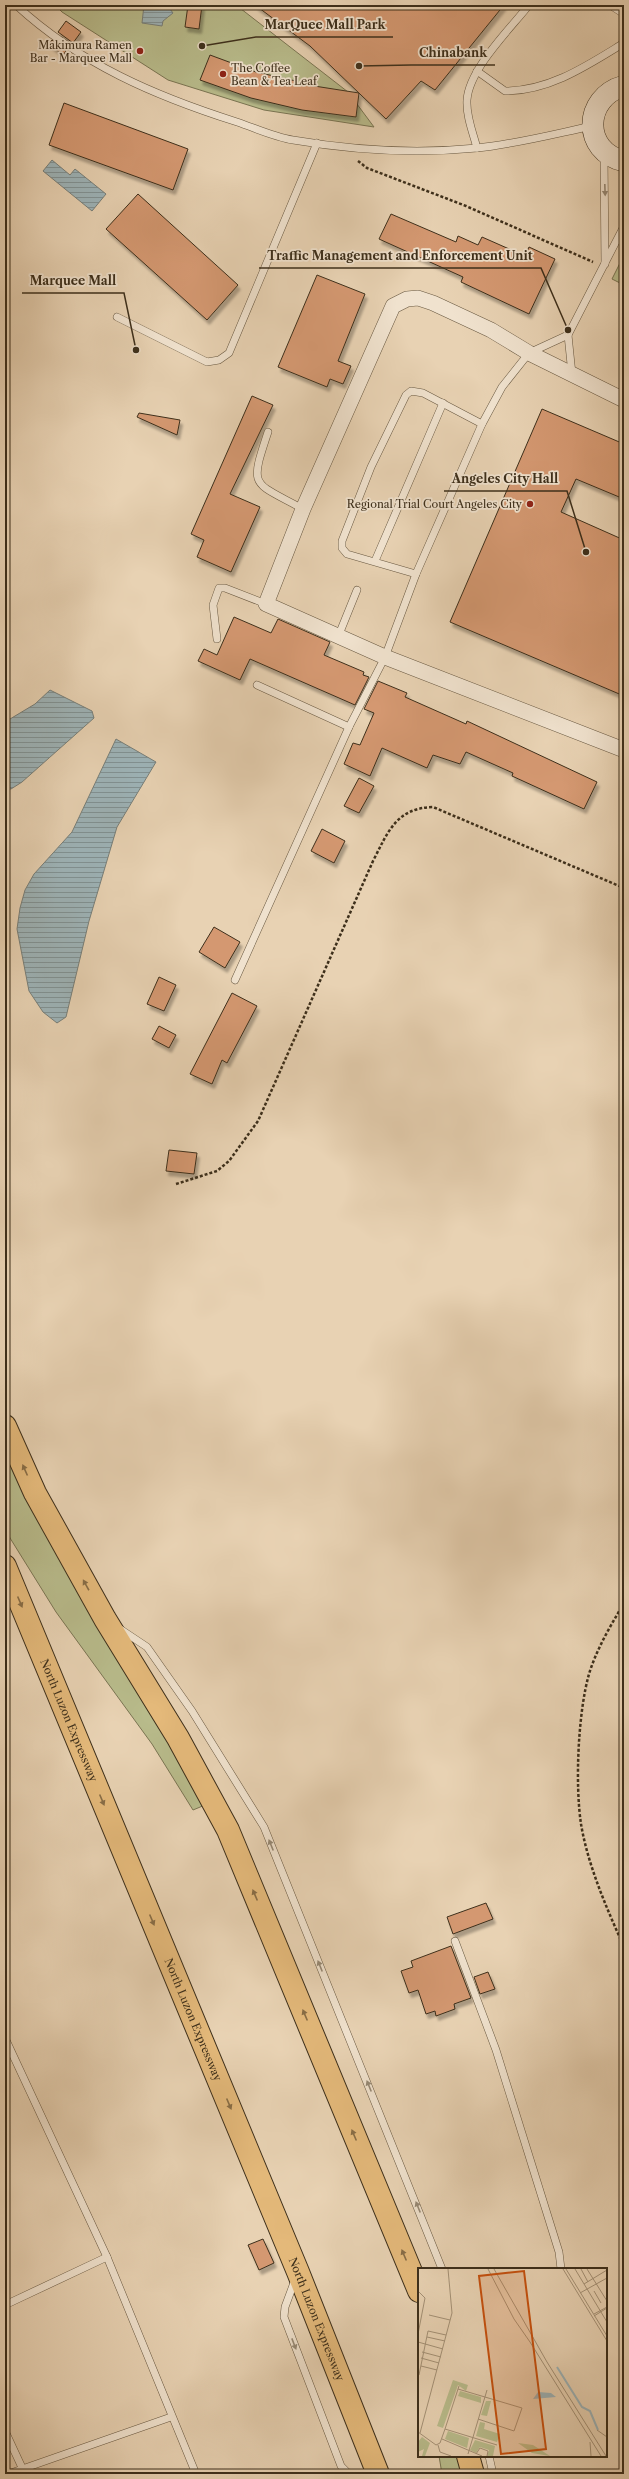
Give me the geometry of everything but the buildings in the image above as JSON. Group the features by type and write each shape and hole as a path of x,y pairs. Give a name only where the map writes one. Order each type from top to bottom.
{"highway":[{"path":"5,1426 35,1493 105,1619 178,1738 228,1830 418,2289"},
{"name":"North Luzon Expressway","path":"5,1566 298,2272 378,2474"},
{"path":"468,2457 473,2474"}],"main road":[{"path":"624,86 606,95 598,104 592,126 598,143 604,151 611,157 624,161"}],"street":[{"path":"624,400 529,353 491,330 433,303 418,298 407,299 393,306 303,509 266,604 385,657 624,750"}],"lane":[{"path":"16,5 53,35 101,68 179,104 292,140 356,148 477,148 531,140 592,126"},
{"path":"477,148 467,108 467,98 477,71 529,5"},
{"path":"610,5 624,14"},
{"path":"477,71 505,91 532,89 578,71 624,43"},
{"path":"117,317 206,362 219,360 229,353 317,143"},
{"path":"604,151 606,208 604,267"},
{"path":"572,374 568,335 624,226"},
{"path":"235,980 349,727 385,657 416,574 482,424 502,386 529,353 568,335"},
{"path":"416,574 347,554 342,548 342,541 371,467 406,395 411,391 417,391 443,403 482,424"},
{"path":"375,561 443,403"},
{"path":"268,432 256,469 257,481 264,488 303,509"},
{"path":"218,639 213,605 219,588 225,588 266,604"},
{"path":"338,637 357,590"},
{"path":"257,685 349,727"},
{"path":"105,1619 147,1647 192,1711 264,1827 442,2268"},
{"path":"455,1941 496,2050 559,2252 561,2268"},
{"path":"5,2038 107,2257 171,2417 196,2474"},
{"path":"5,2305 107,2257"},
{"path":"298,2272 285,2307 284,2317 341,2466 348,2473 353,2474"},
{"path":"8,2474 24,2471 171,2417"},
{"path":"5,2431 24,2471"},
{"path":"489,2457 493,2474"}],"path":[{"path":"356,148 357,160 367,168 466,206 604,267"},
{"path":"176,1184 217,1171 229,1161 258,1121 361,885 394,822 407,813 418,808 433,807 624,888"},
{"path":"624,1603 597,1652 589,1675 581,1728 579,1771 581,1824 586,1845 624,1947"}],"green space":[{"path":"55,5 236,5 348,92 374,127 264,110 168,80 62,12"},
{"path":"624,255 624,285 612,279"},
{"path":"5,1451 205,1805 193,1810 152,1744 56,1612 10,1538 5,1527"},
{"path":"439,2457 460,2457 464,2474 442,2474"}],"water":[{"path":"144,5 167,5 173,13 163,21 162,26 142,23"},
{"path":"52,160 70,175 75,169 106,194 92,211 43,171"},
{"path":"50,690 92,711 94,718 22,782 11,789 5,788 5,722 35,704"},
{"path":"116,739 156,762 117,827 89,921 66,1017 57,1023 43,1012 29,991 17,929 20,908 25,890 34,874 72,832"}],"place":[{"name":"MarQuee Mall Park","path":"202,46"},
{"name":"Makimura Ramen Bar - Marquee Mall","path":"140,51"},
{"name":"Chinabank","path":"359,66"},
{"name":"The Coffee Bean & Tea Leaf","path":"223,74"},
{"name":"Traffic Management and Enforcement Unit","path":"568,330"},
{"name":"Marquee Mall","path":"136,350"},
{"name":"Regional Trial Court Angeles City","path":"530,504"},
{"name":"Angeles City Hall","path":"586,552"}]}
